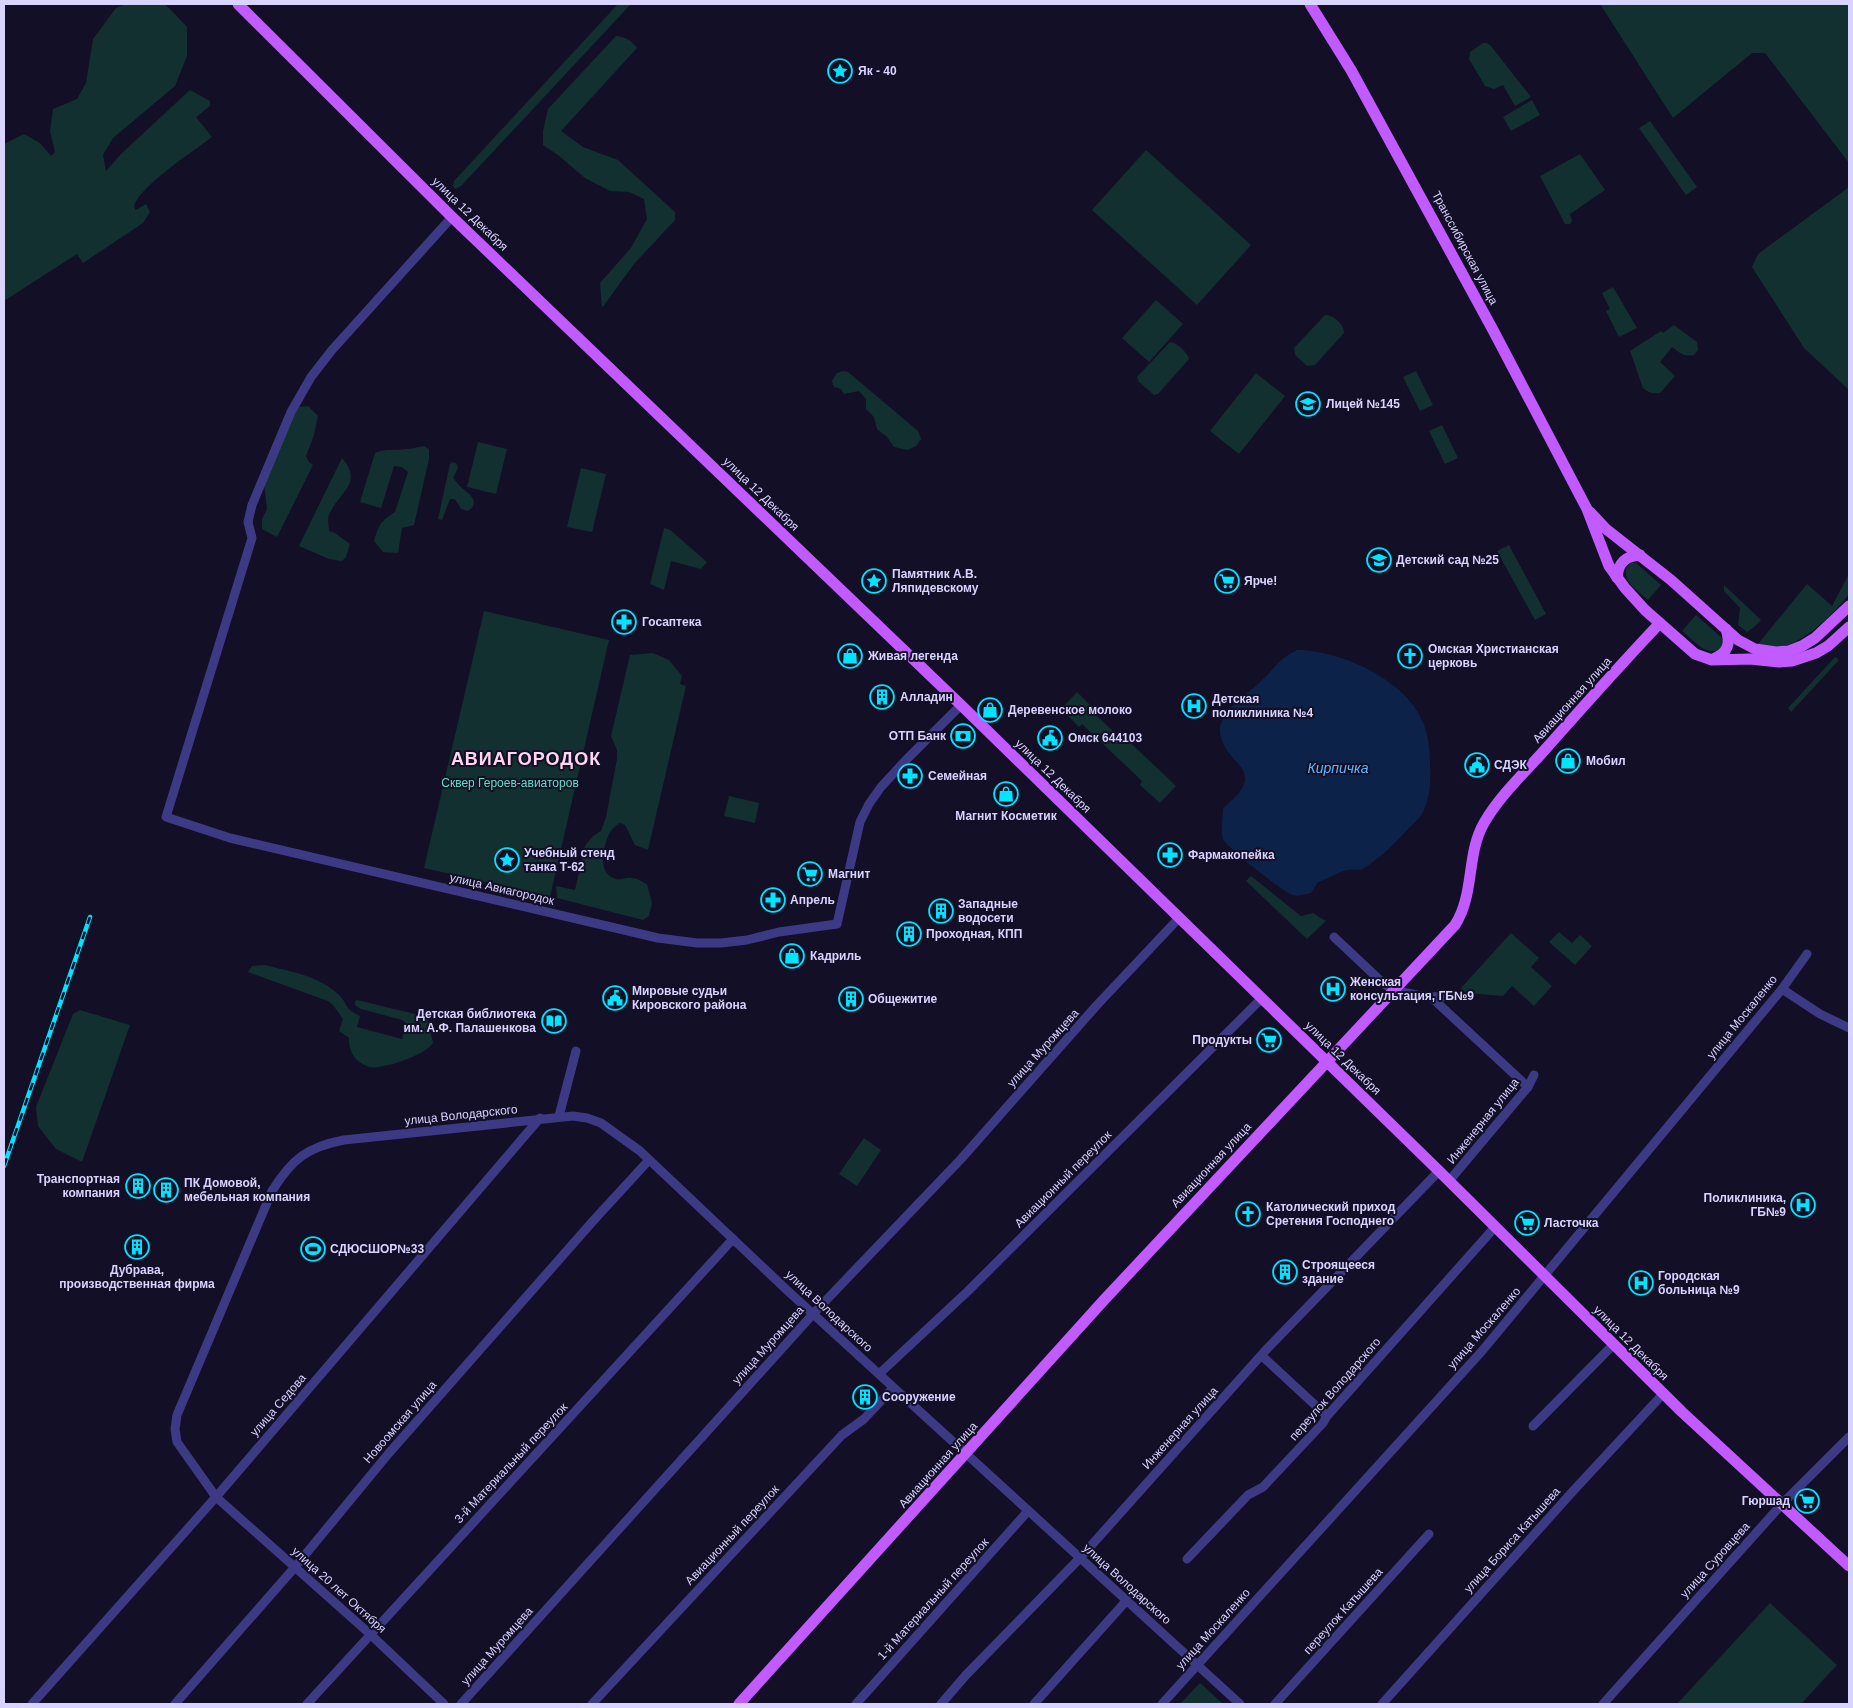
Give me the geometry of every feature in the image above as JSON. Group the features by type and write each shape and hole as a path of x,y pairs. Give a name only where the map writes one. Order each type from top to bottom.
{"main road":[{"name":"улица 12 Декабря","path":"238,4 452,217 961,705 1439,1171 1664,1394 1849,1566"},
{"name":"Транссибирская улица","path":"1310,4 1351,70 1411,177 1586,509"},
{"path":"1586,509 1606,529 1640,555 1738,640 1755,650 1789,651 1802,646 1815,638 1849,606"},
{"path":"1586,509 1602,552 1617,578 1645,610 1695,654 1712,660 1750,658 1779,662 1792,661 1816,653 1828,646 1849,627"},
{"path":"1617,578 1618,568 1623,560 1631,556 1640,555"},
{"name":"Авиационная улица","path":"739,1704 966,1455 1104,1300 1455,924 1462,914 1466,902 1476,843 1490,813 1547,747 1660,623"},
{"path":"1712,660 1721,656 1727,648 1729,639 1726,629"}],"street":[{"name":"улица Авиагородок","path":"452,217 332,350 312,377 291,412 252,504 248,522 252,538 166,817 230,838 658,938 697,943 747,940 779,932 836,924 860,822 869,804 894,774 961,705"},
{"name":"улица Муромцева","path":"461,1704 813,1314 961,1159 1091,1012 1179,918"},
{"path":"1334,937 1384,984 1394,990 1403,993 1443,997"},
{"name":"улица Москаленко","path":"1162,1704 1482,1350 1782,989 1807,954"},
{"path":"1782,989 1820,1014 1849,1028"},
{"path":"1431,997 1528,1087"},
{"name":"Авиационный переулок","path":"879,1374 967,1292 1261,999"},
{"path":"559,1116 576,1051"},
{"name":"Инженерная улица","path":"1449,1181 1528,1087 1534,1075"},
{"name":"улица Володарского","path":"216,1497 177,1442 176,1416 272,1191 293,1162 307,1152 329,1143 559,1116 587,1118 601,1123 618,1134 649,1160 893,1388 1240,1704"},
{"name":"улица Седова","path":"32,1704 216,1497 540,1118"},
{"name":"Новоомская улица","path":"175,1704 295,1567 389,1453 649,1160"},
{"name":"Инженерная улица","path":"941,1704 966,1675 1080,1558 1262,1356 1439,1171"},
{"name":"переулок Володарского","path":"1187,1559 1248,1495 1263,1487 1323,1423 1327,1416 1495,1227"},
{"name":"3-й Материальный переулок","path":"307,1704 733,1239"},
{"path":"1533,1426 1614,1344"},
{"path":"1262,1356 1327,1416"},
{"name":"Авиационный переулок","path":"592,1704 842,1435 864,1419 893,1388"},
{"name":"улица Бориса Катышева","path":"1382,1704 1574,1490 1664,1394"},
{"name":"улица Суровцева","path":"1603,1704 1782,1504 1849,1437"},
{"name":"улица 20 лет Октября","path":"216,1497 370,1634 444,1704"},
{"name":"1-й Материальный переулок","path":"856,1704 1028,1511"},
{"name":"переулок Катышева","path":"1275,1704 1429,1534"},
{"path":"1034,1704 1127,1600"}],"green space":[{"path":"125,4 165,4 187,27 187,56 175,86 113,138 103,155 106,171 121,154 190,90 210,101 210,106 196,117 212,137 145,190 134,207 136,210 146,204 150,212 143,223 83,263 77,254 4,301 4,144 24,134 40,143 51,156 55,152 50,131 53,109 77,99 86,83 93,39 116,8"},
{"path":"618,4 631,4 461,186 455,189 453,186 454,181"},
{"path":"1600,4 1849,4 1849,163 1765,53 1752,53 1673,118"},
{"path":"616,36 628,39 637,48 561,131 583,147 618,160 675,212 675,220 634,264 602,308 600,283 631,248 647,219 644,199 629,192 610,191 585,178 543,145 543,131 548,109"},
{"path":"1483,43 1491,46 1531,97 1515,106 1503,85 1494,89 1485,86 1469,59 1470,52"},
{"path":"1532,100 1540,115 1511,131 1503,117"},
{"path":"1650,121 1697,187 1686,195 1639,128"},
{"path":"1146,150 1251,245 1197,305 1092,210"},
{"path":"1580,154 1605,190 1570,214 1572,221 1570,224 1565,224 1540,176"},
{"path":"1849,187 1849,390 1804,348 1752,267 1758,254"},
{"path":"1613,287 1637,328 1619,337 1606,311 1610,309 1602,293"},
{"path":"1156,300 1183,324 1149,362 1122,338"},
{"path":"1325,315 1338,321 1344,333 1315,365 1307,366 1295,355 1294,348"},
{"path":"1674,325 1697,342 1698,350 1694,355 1687,355 1672,347 1660,362 1675,376 1660,393 1651,393 1643,388 1630,351"},
{"path":"1170,342 1181,348 1189,359 1158,394 1154,395 1139,382 1137,377"},
{"path":"1416,371 1433,405 1420,411 1403,377"},
{"path":"848,372 918,431 921,439 916,446 908,450 894,447 887,437 877,429 874,417 866,409 866,399 859,391 844,394 841,389 834,387 832,381 837,373"},
{"path":"1256,373 1285,396 1239,454 1210,431"},
{"path":"308,406 318,416 314,435 306,456 313,465 277,537 262,529 262,519 267,509 264,483 298,407"},
{"path":"1442,425 1458,458 1445,464 1429,431"},
{"path":"478,442 507,449 496,494 467,487"},
{"path":"423,446 429,449 429,459 414,525 402,528 398,553 383,552 374,541 381,524 395,512 408,472 402,467 394,466 381,508 360,502 375,453"},
{"path":"342,458 351,474 350,481 333,507 328,521 329,531 350,544 346,557 342,561 329,559 299,546"},
{"path":"452,462 456,463 458,468 453,478 471,496 474,505 468,511 461,509 455,499 450,499 442,520 438,519"},
{"path":"581,468 606,474 592,532 567,527"},
{"path":"664,528 670,530 707,562 701,569 671,561 664,590 650,584"},
{"path":"1509,545 1546,614 1535,620 1497,551"},
{"path":"1630,563 1636,563 1661,585 1648,600 1627,579 1627,568"},
{"path":"1849,574 1849,594 1835,611 1816,628 1805,636 1784,646 1772,647 1758,644 1807,584 1832,606"},
{"path":"1724,585 1761,620 1747,632 1738,625 1740,608 1724,591"},
{"name":"Сквер Героев-авиаторов","path":"484,611 609,640 550,897 424,868"},
{"path":"1696,615 1722,638 1723,644 1719,649 1708,651 1682,631"},
{"path":"653,653 669,660 682,676 680,684 686,686 648,850 635,845 625,825 620,823 614,827 609,835 603,855 603,865 607,874 611,877 616,879 634,878 647,884 652,903 649,916 643,920 557,898 556,886 575,890 585,846 593,836 601,831 606,817 617,759 617,750 611,736 630,655"},
{"path":"1835,657 1839,660 1791,712 1788,708"},
{"path":"1077,692 1096,711 1094,713 1118,736 1120,733 1176,786 1160,803 1140,785 1142,781 1082,724 1079,727 1061,709"},
{"path":"729,796 759,803 755,823 724,816"},
{"path":"1251,876 1301,916 1313,913 1326,921 1307,939 1246,881"},
{"path":"1559,932 1572,943 1580,935 1592,946 1575,965 1549,942"},
{"path":"1511,933 1539,958 1531,967 1552,986 1534,1006 1512,986 1503,996 1466,993 1461,988"},
{"path":"265,965 313,978 330,988 341,997 348,1008 360,1016 357,1027 402,1039 406,1023 402,1020 361,1009 355,1005 357,1000 423,1016 428,1021 433,1043 429,1048 403,1061 375,1067 364,1065 351,1052 349,1038 339,1031 343,1019 333,1005 328,1001 248,972 252,966"},
{"path":"80,1010 130,1025 82,1162 56,1149 38,1126 36,1107 73,1014"},
{"path":"864,1138 881,1150 857,1186 839,1174"},
{"path":"1770,1603 1837,1665 1801,1704 1677,1704"},
{"path":"1200,1683 1223,1704 1180,1704"}],"water":[{"name":"Кирпичка","path":"1297,650 1314,651 1353,662 1389,682 1404,695 1416,709 1426,730 1430,779 1428,797 1422,814 1381,856 1361,870 1354,869 1338,873 1318,882 1311,893 1297,896 1286,892 1267,878 1226,844 1223,839 1223,808 1238,794 1244,784 1245,775 1241,767 1227,751 1222,741 1220,728 1228,711 1281,660"}],"railway":[{"path":"4,1166 90,917"}],"place":[{"name":"Як - 40","path":"840,71"},
{"name":"Лицей №145","path":"1308,404"},
{"name":"Детский сад №25","path":"1379,560"},
{"name":"Памятник А.В. Ляпидевскому","path":"874,581"},
{"name":"Ярче!","path":"1227,581"},
{"name":"Госаптека","path":"624,622"},
{"name":"Живая легенда","path":"850,656"},
{"name":"Омская Христианская церковь","path":"1410,656"},
{"name":"Алладин","path":"882,697"},
{"name":"Детская поликлиника №4","path":"1194,706"},
{"name":"Деревенское молоко","path":"990,710"},
{"name":"ОТП Банк","path":"963,736"},
{"name":"Омск 644103","path":"1050,738"},
{"name":"Мобил","path":"1568,761"},
{"name":"СДЭК","path":"1477,765"},
{"name":"Семейная","path":"910,776"},
{"name":"Магнит Косметик","path":"1006,794"},
{"name":"Фармакопейка","path":"1170,855"},
{"name":"Учебный стенд танка Т-62","path":"507,860"},
{"name":"Магнит","path":"810,874"},
{"name":"Апрель","path":"773,900"},
{"name":"Западные водосети","path":"941,911"},
{"name":"Проходная, КПП","path":"909,934"},
{"name":"Кадриль","path":"792,956"},
{"name":"Женская консультация, ГБ№9","path":"1333,989"},
{"name":"Мировые судьи Кировского района","path":"615,998"},
{"name":"Общежитие","path":"851,999"},
{"name":"Детская библиотека им. А.Ф. Палашенкова","path":"554,1021"},
{"name":"Продукты","path":"1269,1040"},
{"name":"Транспортная компания","path":"138,1186"},
{"name":"ПК Домовой, мебельная компания","path":"166,1190"},
{"name":"Поликлиника, ГБ№9","path":"1803,1205"},
{"name":"Католический приход Сретения Господнего","path":"1248,1214"},
{"name":"Ласточка","path":"1527,1223"},
{"name":"Дубрава, производственная фирма","path":"137,1247"},
{"name":"СДЮСШОР№33","path":"313,1249"},
{"name":"Строящееся здание","path":"1285,1272"},
{"name":"Городская больница №9","path":"1641,1283"},
{"name":"Сооружение","path":"865,1397"},
{"name":"Гюршад","path":"1807,1501"}],"district":[{"name":"АВИАГОРОДОК","path":"526,759"}]}
